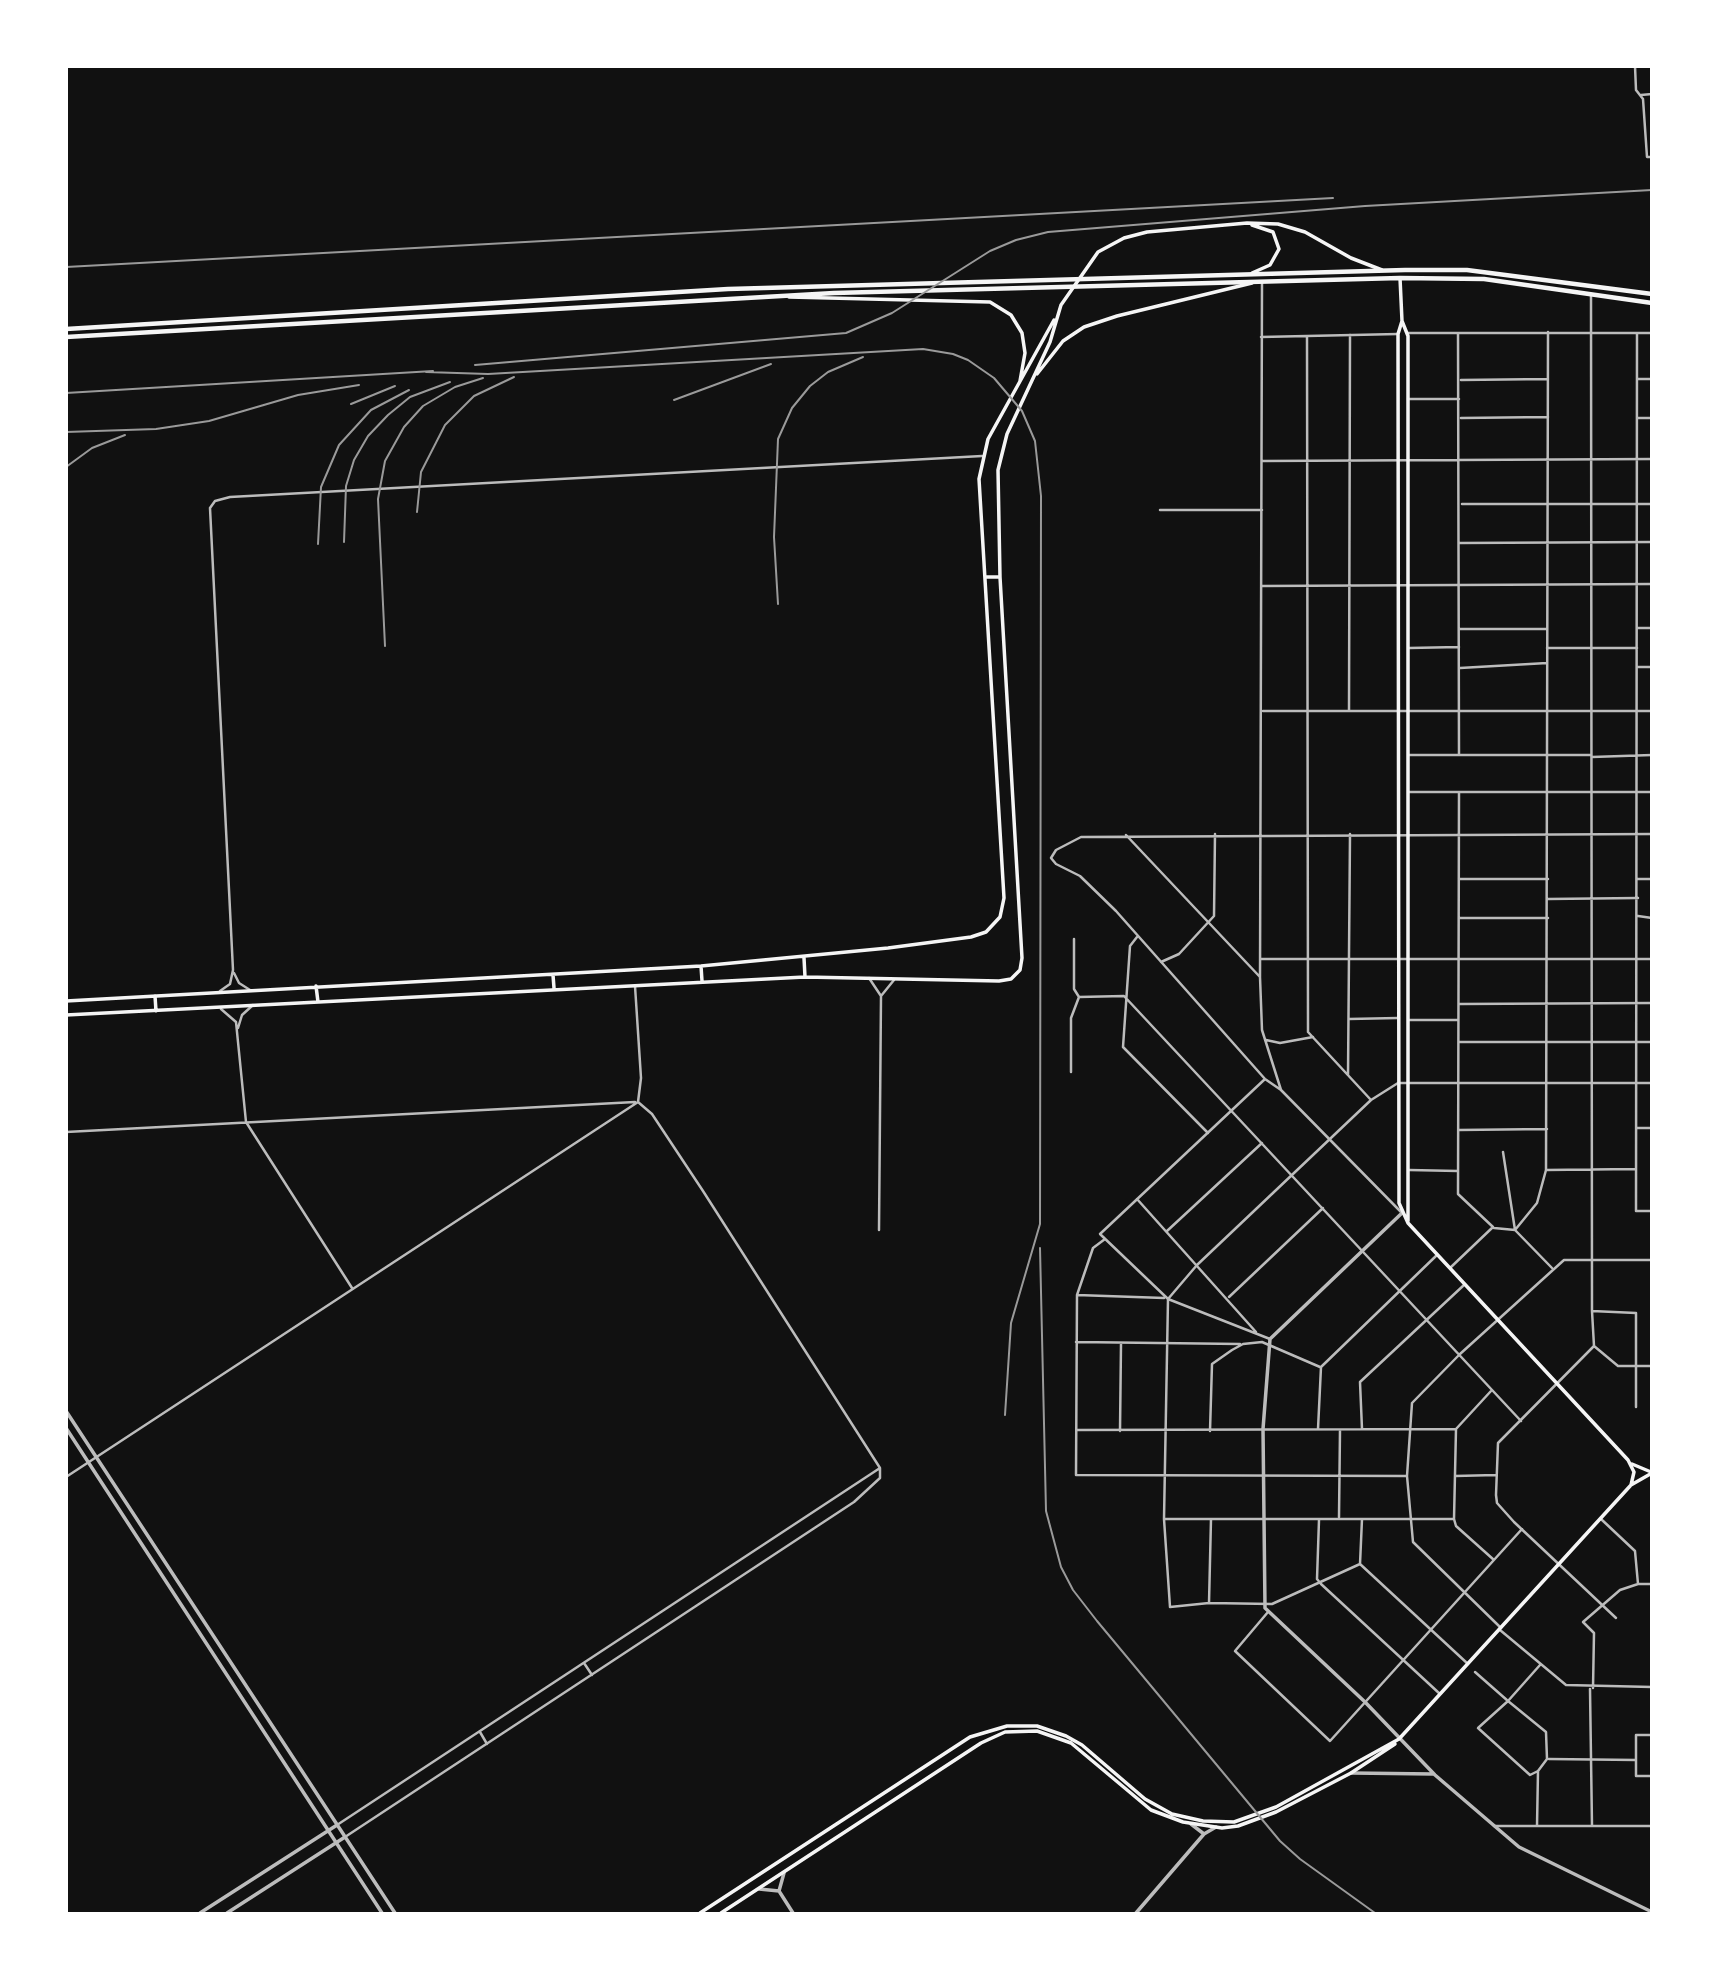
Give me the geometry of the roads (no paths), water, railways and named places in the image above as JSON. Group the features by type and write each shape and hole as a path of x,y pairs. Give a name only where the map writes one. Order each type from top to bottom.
{"highway":[{"path":"1400,270 1400,278"},
{"path":"66,329 816,286 1400,270 1467,270 1651,294"},
{"path":"66,337 817,295 1400,278 1484,279 1651,303"},
{"path":"816,286 813,290 817,295"},
{"path":"795,287 799,291 797,296"}],"main road":[{"path":"1245,276 1270,265 1279,249 1271,230 1247,223"},
{"path":"66,1015 702,981 868,977 999,981 1016,975 1022,958 1000,577 998,470 1013,420 1050,342 1061,305 1088,262 1104,247 1135,234 1267,223 1296,229 1351,258 1384,271"},
{"path":"1400,278 1402,321 1407,334 1408,399 1408,1223"},
{"path":"1034,378 1063,341 1084,327 1117,316 1259,282"},
{"path":"780,297 979,300 1002,307 1017,323 1025,341 1019,384"},
{"path":"66,1001 701,966 804,958 971,937 986,932 1002,914 1004,898 978,491 982,456 988,439 1059,312"},
{"path":"1402,321 1398,334 1397,584 1399,1199 1402,1213 1408,1223 1628,1460 1634,1472 1631,1486"},
{"path":"985,577 1000,577"},
{"path":"804,958 805,977"},
{"path":"701,966 702,981"},
{"path":"554,975 554,988"},
{"path":"316,986 318,1002"},
{"path":"155,996 156,1011"},
{"path":"1628,1460 1651,1472"},
{"path":"721,1913 993,1736 1017,1730 1044,1733 1071,1743 1151,1810 1167,1818 1216,1827 1238,1826 1258,1820 1351,1773 1389,1750 1631,1486 1640,1477 1651,1472"},
{"path":"700,1913 981,1732 1007,1726 1037,1726 1082,1745 1145,1799 1166,1812 1194,1820 1234,1822 1276,1807 1399,1739"},
{"path":"941,1756 948,1757 947,1766"}],"street":[{"path":"1634,66 1647,157 1651,157"},
{"path":"1640,95 1651,94"},
{"path":"1259,282 1263,461 1260,977 1262,1030 1281,1090"},
{"path":"1591,294 1591,1260 1594,1346 1498,1443 1496,1475 1497,1503 1616,1618"},
{"path":"1515,1230 1537,1203 1546,1170 1549,1042 1548,332"},
{"path":"1407,334 1651,332"},
{"path":"1458,333 1461,504 1458,584 1459,755"},
{"path":"1637,333 1636,711 1639,916 1636,1211 1651,1211"},
{"path":"1261,337 1398,334"},
{"path":"1307,335 1308,1032 1371,1100"},
{"path":"1349,711 1350,335"},
{"path":"1459,380 1548,379"},
{"path":"1637,379 1651,379"},
{"path":"1408,399 1459,399"},
{"path":"1460,418 1548,417"},
{"path":"1637,418 1651,418"},
{"path":"219,992 230,984 233,970 210,508 215,501 230,497 982,456"},
{"path":"1263,461 1651,458"},
{"path":"1461,504 1651,504"},
{"path":"1160,510 1262,510"},
{"path":"1460,543 1651,542"},
{"path":"1262,586 1651,584"},
{"path":"1637,628 1651,628"},
{"path":"1458,629 1547,629"},
{"path":"1409,648 1458,647"},
{"path":"1547,648 1637,648"},
{"path":"1459,668 1547,663"},
{"path":"1637,667 1651,667"},
{"path":"1261,711 1651,711"},
{"path":"1409,755 1651,755"},
{"path":"1409,792 1651,792"},
{"path":"1459,792 1458,1194 1493,1227 1515,1230"},
{"path":"1160,962 1179,954 1214,916 1215,834"},
{"path":"1348,1075 1350,834"},
{"path":"1076,1342 1243,1344 1269,1341 1402,1213 1281,1090 1265,1079 1116,911 1080,876 1056,864 1051,858 1056,850 1081,836 1651,834"},
{"path":"1126,835 1260,977"},
{"path":"1459,879 1548,879"},
{"path":"1638,879 1651,879"},
{"path":"1548,899 1638,898"},
{"path":"1639,916 1651,918"},
{"path":"1459,918 1548,918"},
{"path":"1137,937 1130,946 1124,996 1123,1047 1208,1133"},
{"path":"1074,939 1073,989 1079,997"},
{"path":"1260,959 1651,959"},
{"path":"233,970 239,983 251,990"},
{"path":"868,977 881,996 879,1230"},
{"path":"881,996 896,978"},
{"path":"66,1477 638,1101 641,1077 635,984"},
{"path":"1079,997 1124,996 1521,1421"},
{"path":"1071,1072 1071,1018 1079,997"},
{"path":"1458,1004 1651,1003"},
{"path":"238,1032 242,1015 253,1005"},
{"path":"217,1007 232,1015 238,1032 246,1122 352,1288"},
{"path":"1349,1019 1398,1018"},
{"path":"1409,1020 1458,1020"},
{"path":"1266,1040 1280,1043 1313,1037"},
{"path":"1458,1042 1651,1042"},
{"path":"1168,1299 1100,1234 1265,1079"},
{"path":"1360,1564 1321,1584 1265,1605 1209,1603 1170,1606 1164,1519 1168,1299 1197,1265 1371,1100 1398,1083 1651,1083"},
{"path":"66,1132 638,1101 652,1114 703,1191 880,1468 880,1478 854,1502 593,1676 227,1913"},
{"path":"1636,1128 1651,1128"},
{"path":"1458,1130 1547,1129"},
{"path":"1167,1231 1262,1143"},
{"path":"1503,1152 1515,1230 1552,1268"},
{"path":"1546,1170 1636,1169"},
{"path":"1409,1170 1458,1171"},
{"path":"1137,1199 1258,1334"},
{"path":"1227,1298 1323,1208"},
{"path":"1450,1268 1493,1227"},
{"path":"1105,1239 1093,1248 1077,1295 1076,1475 1406,1476"},
{"path":"1318,1429 1321,1367 1437,1254"},
{"path":"1651,1260 1564,1260 1552,1268 1412,1403 1412,1429 1406,1476 1413,1542 1540,1665 1566,1685 1651,1688"},
{"path":"1362,1429 1360,1382 1465,1284"},
{"path":"1077,1295 1159,1296 1258,1334 1321,1367"},
{"path":"1592,1311 1636,1313 1636,1407"},
{"path":"1269,1341 1263,1429 1265,1605 1268,1612 1366,1702 1435,1774 1519,1847 1651,1912"},
{"path":"1120,1431 1121,1344"},
{"path":"1210,1430 1212,1364 1243,1344"},
{"path":"1594,1346 1618,1366 1651,1366"},
{"path":"1492,1391 1456,1429 1454,1519 1456,1526 1494,1560"},
{"path":"66,1411 395,1913"},
{"path":"66,1428 382,1913"},
{"path":"1077,1430 1456,1429"},
{"path":"1339,1518 1340,1430"},
{"path":"200,1913 880,1468"},
{"path":"1455,1476 1496,1475"},
{"path":"1164,1519 1454,1519"},
{"path":"1209,1603 1211,1519"},
{"path":"1362,1519 1360,1564 1468,1664"},
{"path":"1601,1519 1635,1551 1638,1584"},
{"path":"1319,1520 1317,1579 1441,1695"},
{"path":"132,1529 141,1524"},
{"path":"1268,1612 1235,1651 1330,1741 1522,1528"},
{"path":"1592,1826 1594,1633 1583,1622 1620,1590 1638,1584 1651,1584"},
{"path":"584,1664 593,1676"},
{"path":"1538,1771 1526,1774 1478,1728 1540,1665"},
{"path":"1475,1672 1546,1732 1547,1759 1538,1771 1537,1826"},
{"path":"480,1732 489,1743"},
{"path":"1651,1735 1636,1735 1636,1776 1651,1776"},
{"path":"1547,1759 1636,1760"},
{"path":"1351,1773 1435,1774"},
{"path":"1191,1824 1205,1835"},
{"path":"1494,1826 1651,1826"},
{"path":"1136,1913 1205,1835 1216,1827"},
{"path":"355,1872 364,1867"},
{"path":"779,1891 785,1872"},
{"path":"759,1889 771,1888 779,1891 793,1913"}],"railway":[{"path":"475,365 846,333 892,313 990,251 1016,240 1048,232 1365,206 1652,190"},
{"path":"66,267 1333,198"},
{"path":"426,372 488,374 923,349 953,354 968,360 994,378 1022,411 1035,441 1041,496 1040,1224 1011,1323 1005,1415"},
{"path":"778,604 774,537 778,439 792,408 810,386 828,372 863,357"},
{"path":"674,400 771,364"},
{"path":"66,393 433,371"},
{"path":"417,512 421,472 445,425 474,396 514,377"},
{"path":"385,646 378,499 385,461 404,427 423,406 455,387 483,378"},
{"path":"344,542 346,486 354,460 368,436 410,397 450,382"},
{"path":"66,432 156,429 209,421 298,395 359,385"},
{"path":"351,404 395,386"},
{"path":"318,544 321,487 339,445 371,410 409,390"},
{"path":"66,467 92,448 125,435"},
{"path":"1040,1248 1046,1511 1061,1567 1073,1590 1097,1621 1280,1841 1300,1859 1375,1913"}]}
